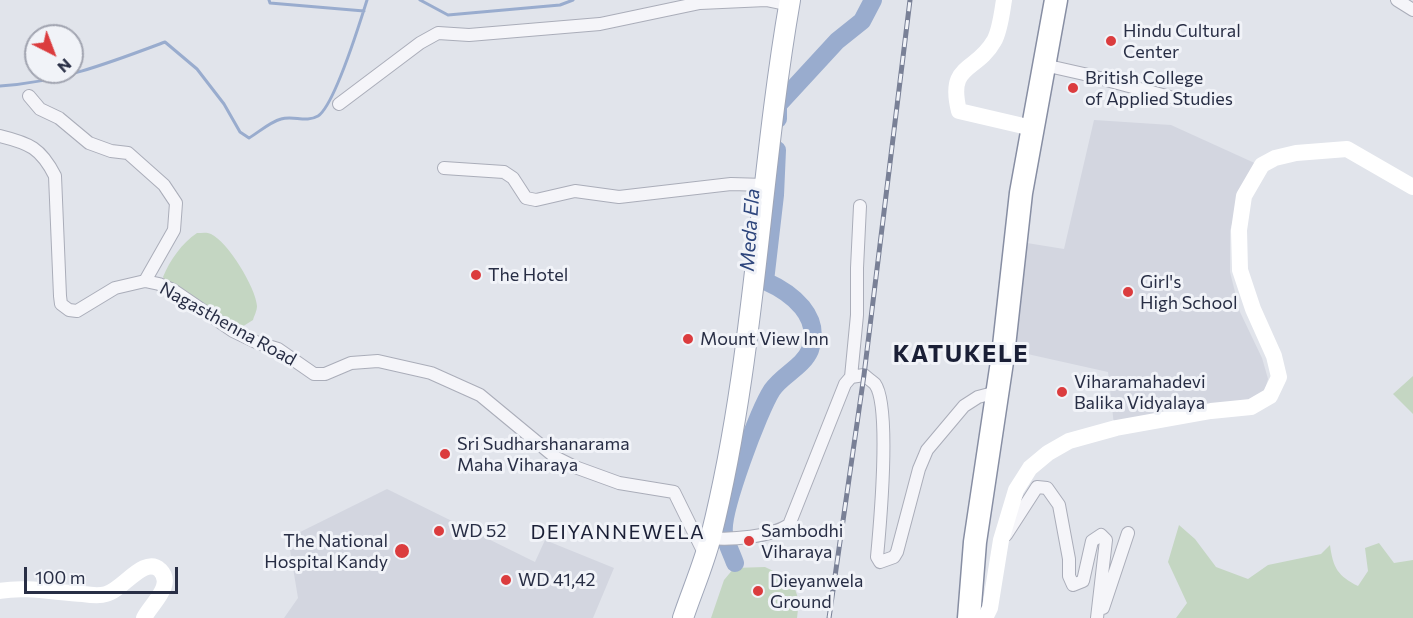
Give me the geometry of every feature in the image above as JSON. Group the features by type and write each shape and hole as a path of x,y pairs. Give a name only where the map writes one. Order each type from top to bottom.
{"highway":[{"path":"969,618 975,542 997,392 1021,193 1056,0"}],"main road":[{"path":"682,618 716,543 739,387 779,66 790,2"}],"street":[{"path":"339,104 420,43 438,33 469,35 600,24 700,3 766,0 790,2"},
{"path":"1004,0 995,40 960,75 955,85 959,111 1032,128"},
{"path":"1397,0 1413,10"},
{"path":"1044,66 1170,97"},
{"path":"29,96 40,109 58,118 89,143 111,152 128,153 164,185 176,203 174,230 146,281"},
{"name":"Nagasthenna Road","path":"0,136 23,141 37,149 55,176 61,304 69,310 77,311 115,288 146,281 173,290 233,332 278,349 314,374 325,374 351,363 378,361 431,373 480,395 555,458 619,483 674,492 716,543"},
{"path":"985,618 990,608 1001,540 1016,490 1030,468 1048,453 1069,441 1148,421 1251,407 1270,396 1280,377 1240,270 1239,230 1244,196 1262,165 1275,158 1296,153 1347,149 1413,187"},
{"path":"444,168 504,172 513,178 526,198 536,200 575,191 619,197 731,184 765,185"},
{"path":"716,543 780,530 789,525 845,384 851,377 857,315 860,206"},
{"path":"851,377 864,375 875,384 882,406 884,489 877,557 880,562 894,557 897,552 918,469 927,450 964,406 978,397 997,392"},
{"path":"1001,540 1037,487 1047,488 1059,505 1069,559 1069,576 1073,585 1083,581 1092,541 1101,534 1106,540 1099,618"},
{"path":"1099,618 1128,533"},
{"path":"0,591 106,594 119,587 145,566 152,565 165,576 165,585 144,618"}],"shaded area":[{"name":"Girl's High School","path":"1094,120 1171,125 1259,165 1240,197 1230,231 1230,272 1240,312 1262,358 1268,379 1264,393 1251,405 1114,425 1108,372 1014,351 1027,243 1064,249"},
{"name":"The National Hospital Kandy","path":"387,489 535,562 545,540 614,568 593,618 284,618 298,598 288,538"}],"green space":[{"path":"197,233 211,234 225,246 240,266 252,288 257,306 253,320 237,330 167,284 163,277 177,252"},
{"path":"1413,376 1413,414 1393,394"},
{"path":"1179,525 1195,539 1216,567 1248,579 1268,565 1321,554 1330,545 1333,560 1341,575 1358,586 1368,571 1365,548 1379,543 1394,563 1413,560 1413,618 1176,618 1187,603 1168,562"},
{"name":"Dieyanwela Ground","path":"765,567 792,580 799,601 797,618 711,618 724,580 734,568"}],"waterway":[{"path":"269,0 270,3 364,11"},
{"path":"0,86 64,76 165,42 197,69 224,104 240,132 249,138 277,120 313,118 325,109 346,62 367,0"},
{"path":"420,0 448,15 560,5 573,0"},
{"name":"Meda Ela","path":"778,119 778,105 837,41 862,21 873,0"},
{"name":"Meda Ela","path":"735,563 724,533 734,483 766,401 781,380 807,356 813,338 812,327 802,307 785,292 765,281 775,195 777,150"}],"railway":[{"path":"829,618 864,375 910,0"}],"place":[{"name":"Hindu Cultural Center","path":"1111,41"},
{"name":"British College of Applied Studies","path":"1073,88"},
{"name":"The Hotel","path":"476,275"},
{"name":"Girl's High School","path":"1128,292"},
{"name":"Mount View Inn","path":"688,339"},
{"name":"Viharamahadevi Balika Vidyalaya","path":"1062,392"},
{"name":"Sri Sudharshanarama Maha Viharaya","path":"445,454"},
{"name":"WD 52","path":"439,531"},
{"name":"Sambodhi Viharaya","path":"749,541"},
{"name":"The National Hospital Kandy","path":"402,551"},
{"name":"WD 41,42","path":"506,580"},
{"name":"Dieyanwela Ground","path":"758,591"}],"district":[{"name":"KATUKELE","path":"961,354"},
{"name":"DEIYANNEWELA","path":"618,532"}]}
